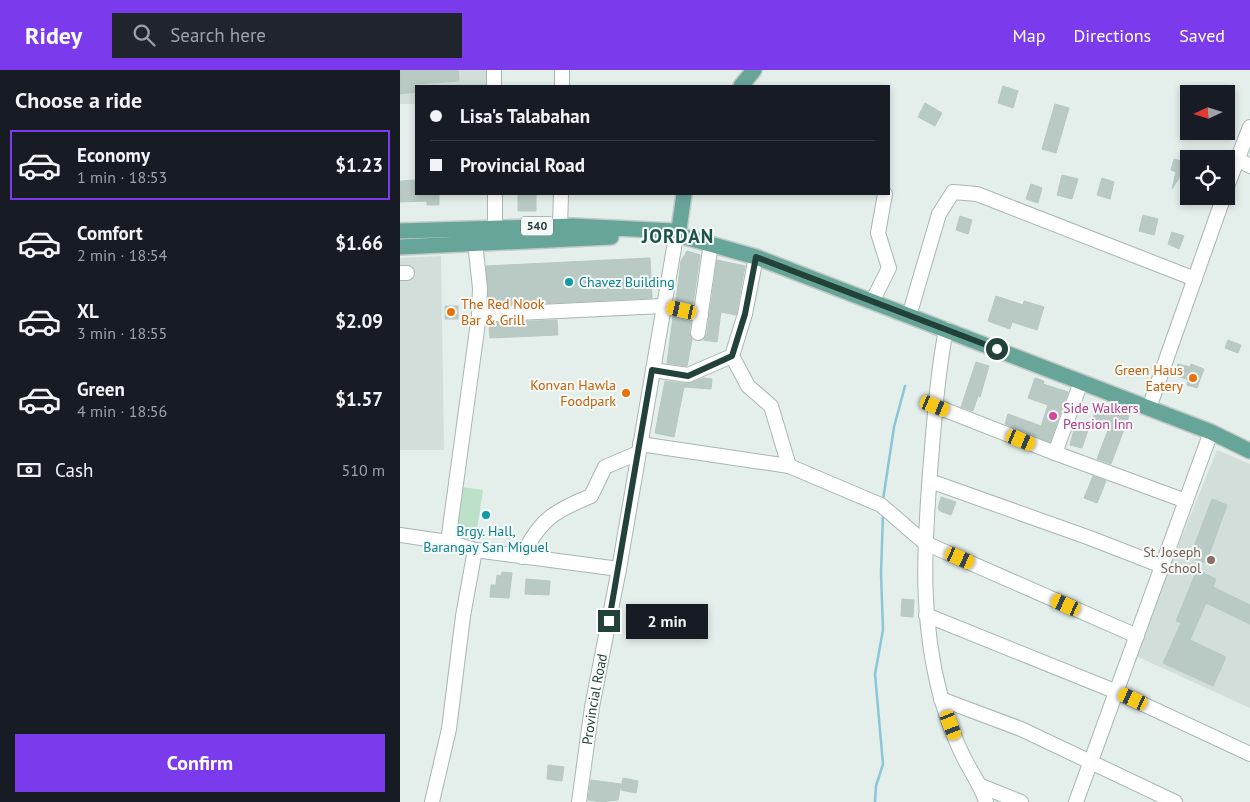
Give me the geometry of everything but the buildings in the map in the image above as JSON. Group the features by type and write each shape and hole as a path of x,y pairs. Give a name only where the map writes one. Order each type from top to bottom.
{"main road":[{"path":"743,85 754,70"},
{"name":"Provincial Road","path":"677,235 684,195"},
{"name":"540","path":"402,231 560,226 677,235 711,243 756,257 946,329 1211,432 1250,451"},
{"path":"402,231 402,247"},
{"name":"540","path":"402,247 475,242 677,235"}],"street":[{"path":"494,70 494,85"},
{"path":"562,70 562,85"},
{"path":"1235,164 1250,127"},
{"path":"1237,159 1250,166"},
{"path":"909,316 939,214 953,192 977,194 1194,279"},
{"path":"495,195 495,227"},
{"path":"560,226 561,195"},
{"path":"872,302 889,268 878,232 885,195"},
{"path":"1150,408 1221,205"},
{"name":"Provincial Road","path":"579,802 592,707 619,569 663,306 677,235"},
{"path":"448,542 479,314 480,288 475,242"},
{"path":"698,333 711,243"},
{"path":"756,257 745,314 732,356 748,386 770,406 780,433 788,466"},
{"path":"479,314 663,306 701,315"},
{"path":"946,329 935,406 925,543 928,640 942,699 964,758 982,786 986,802"},
{"path":"652,370 688,376 732,356"},
{"path":"1055,453 1081,382"},
{"path":"935,406 1186,501"},
{"path":"1076,802 1211,432"},
{"path":"522,557 533,533 560,509 591,496 605,467 639,449 788,466 881,505 925,543 1137,636"},
{"path":"930,481 1090,538 1162,566"},
{"path":"400,536 448,542 475,550 619,569"},
{"path":"432,802 449,729 463,616 475,550"},
{"path":"926,615 1117,692 1250,754"},
{"path":"942,699 1021,729 1175,802"},
{"path":"982,786 1020,802"}],"shaded area":[{"path":"400,70 486,70 486,85 415,85 415,104 400,104"},
{"path":"441,256 444,450 400,450 400,258"},
{"name":"St. Joseph School","path":"1217,450 1250,464 1250,708 1134,655"}],"green space":[{"path":"462,487 483,490 476,536 455,533"}],"waterway":[{"path":"883,500 894,427 905,386"},
{"path":"875,802 876,786 883,764 875,674 883,630 881,573 883,514"}],"place":[{"name":"Chavez Building","path":"569,282"},
{"name":"The Red Nook Bar & Grill","path":"451,312"},
{"name":"Green Haus Eatery","path":"1193,378"},
{"name":"Konvan Hawla Foodpark","path":"626,393"},
{"name":"Side Walkers Pension Inn","path":"1053,416"},
{"name":"Brgy. Hall, Barangay San Miguel","path":"486,515"},
{"name":"St. Joseph School","path":"1211,560"}],"district":[{"name":"JORDAN","path":"678,236"}],"route":[{"path":"609,621 652,370 688,376 732,356 745,314 756,257 997,349"}]}
